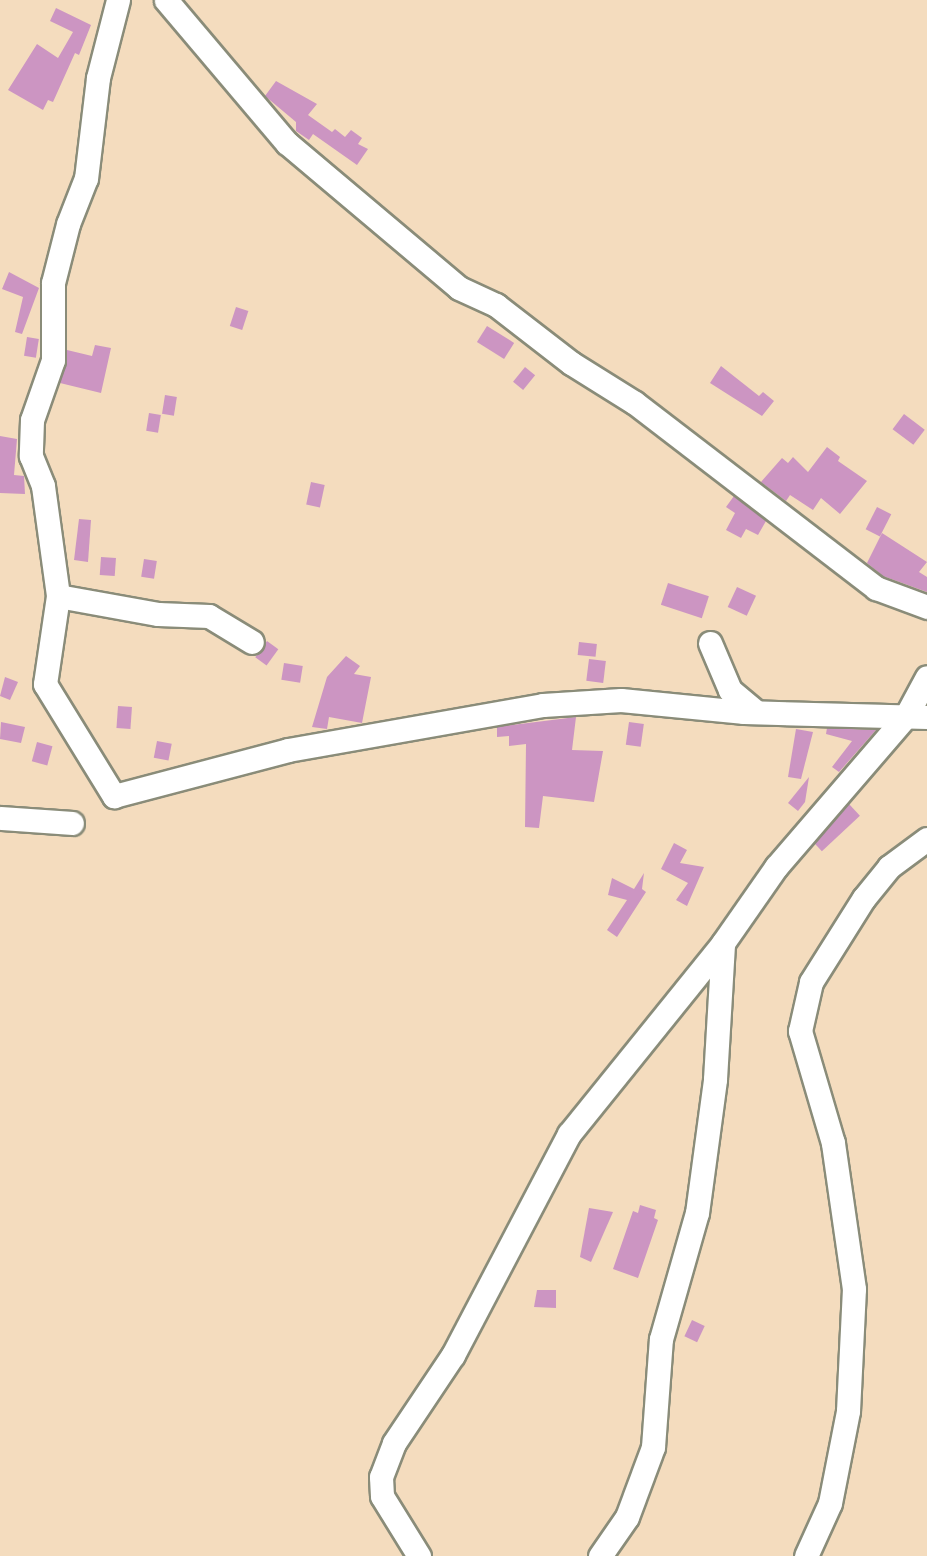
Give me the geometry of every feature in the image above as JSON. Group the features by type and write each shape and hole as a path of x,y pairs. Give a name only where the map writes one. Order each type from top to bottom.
{"street":[{"path":"118,0 98,78 86,178 68,224 53,283 53,360 32,420 31,456 43,486 58,596 45,684 114,796 288,750 543,705 621,700 756,712 917,717"},
{"path":"166,0 287,143 459,288 496,305 571,363 635,403 876,588 927,607"},
{"path":"58,596 158,614 209,616 252,642"},
{"path":"710,643 730,690 756,712"},
{"path":"419,1556 382,1496 381,1477 394,1443 453,1356 569,1134 723,943 776,867 917,717 927,677"},
{"path":"0,818 72,823"},
{"path":"806,1556 830,1503 848,1411 854,1289 833,1143 800,1031 811,982 864,898 889,867 927,839"},
{"path":"600,1556 627,1517 653,1447 661,1339 697,1213 715,1079 723,943"}],"building":[{"path":"56,8 91,25 79,55 75,53 53,102 48,100 43,110 8,90 37,44 58,58 73,32 50,21"},
{"path":"276,81 317,104 308,115 332,132 335,129 345,137 351,130 362,138 358,144 368,149 357,165 313,134 309,140 296,131 296,122 265,96"},
{"path":"9,272 39,288 22,334 15,332 23,297 2,289"},
{"path":"236,307 248,311 242,330 230,326"},
{"path":"487,326 514,343 504,359 477,342"},
{"path":"27,337 39,339 36,358 24,356"},
{"path":"95,345 111,348 101,393 60,383 67,350 92,356"},
{"path":"721,366 759,396 763,392 774,401 762,416 710,383"},
{"path":"525,367 535,375 523,390 513,382"},
{"path":"165,395 177,397 174,416 162,414"},
{"path":"149,413 161,415 158,433 146,431"},
{"path":"904,414 925,430 913,445 893,429"},
{"path":"0,436 17,439 14,475 24,476 25,494 0,493"},
{"path":"827,447 840,457 838,461 867,481 840,514 821,498 813,510 790,495 786,501 761,482 782,458 788,463 793,457 808,472"},
{"path":"311,482 325,485 320,507 306,504"},
{"path":"734,496 766,521 758,535 746,529 741,538 726,530 735,513 726,507"},
{"path":"877,507 891,514 880,537 866,529"},
{"path":"79,519 91,520 88,562 74,560"},
{"path":"882,533 927,562 919,572 927,577 927,592 883,576 867,563"},
{"path":"101,557 116,558 115,576 100,575"},
{"path":"144,559 157,561 154,579 141,577"},
{"path":"668,583 709,596 702,618 661,605"},
{"path":"737,587 756,596 747,616 728,607"},
{"path":"267,641 278,649 267,665 255,657"},
{"path":"579,642 597,644 596,657 578,655"},
{"path":"346,656 360,666 354,674 371,677 362,723 329,717 327,729 312,727 327,677"},
{"path":"589,659 606,661 603,683 586,681"},
{"path":"284,663 303,666 300,683 281,680"},
{"path":"5,677 18,682 10,700 0,696"},
{"path":"118,706 132,707 130,729 116,728"},
{"path":"576,717 572,750 603,751 594,802 543,796 539,828 525,827 526,744 509,746 509,736 497,737 497,727"},
{"path":"1,722 25,727 21,743 0,739"},
{"path":"629,722 644,724 641,747 626,745"},
{"path":"827,728 876,730 839,772 832,767 852,741 826,734"},
{"path":"796,729 813,732 801,779 788,777"},
{"path":"157,741 172,744 168,761 154,758"},
{"path":"37,742 52,746 47,765 32,761"},
{"path":"809,777 805,802 798,811 788,803"},
{"path":"849,804 860,816 822,851 811,839"},
{"path":"674,843 687,850 680,863 704,867 687,906 676,900 688,883 661,869"},
{"path":"644,873 642,889 646,892 617,937 607,930 627,900 608,895 612,878 634,889"},
{"path":"640,1205 656,1210 654,1218 658,1220 638,1278 613,1269 633,1211 638,1213"},
{"path":"589,1208 613,1212 591,1262 580,1257"},
{"path":"537,1290 556,1290 556,1308 534,1307"},
{"path":"692,1320 705,1326 697,1342 684,1336"}]}
